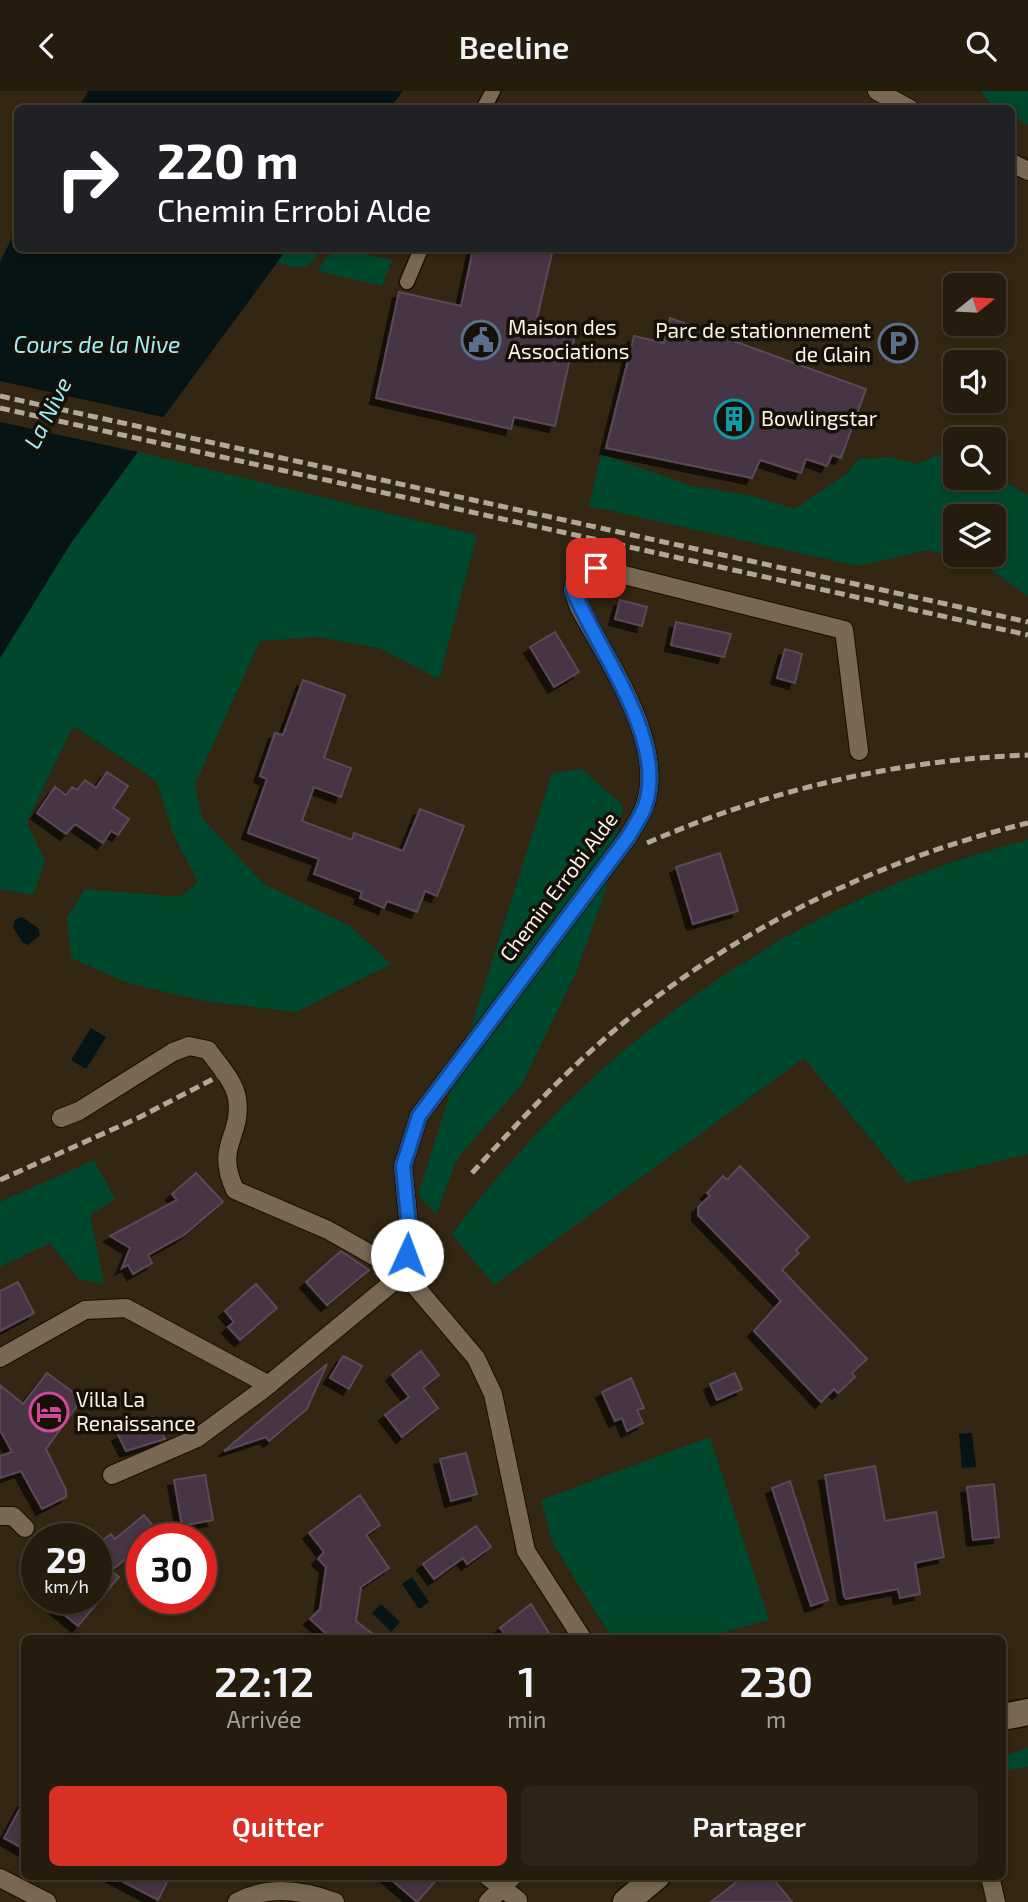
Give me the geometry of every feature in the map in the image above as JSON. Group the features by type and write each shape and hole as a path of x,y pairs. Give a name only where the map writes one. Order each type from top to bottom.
{"main road":[{"path":"1006,1716 1028,1712"},
{"path":"626,1902 652,1880"}],"street":[{"path":"877,91 903,105"},
{"path":"407,282 420,252"},
{"name":"Chemin Errobi Alde","path":"404,1273 410,1237 403,1166 419,1116 628,837 645,807 648,782 642,729 579,607 573,590 576,576 596,568 844,630 859,751"},
{"path":"61,1118 79,1111 173,1052 190,1046 208,1050 233,1087 236,1098 237,1117 226,1152 226,1170 235,1190 328,1230 404,1273 476,1358 493,1394 526,1551 580,1635"},
{"path":"112,1475 197,1438 269,1385 404,1273"},
{"path":"0,1358 85,1310 125,1308 269,1385"},
{"path":"0,1515 12,1516 21,1524"},
{"path":"0,1878 47,1902"},
{"path":"488,1902 499,1880"},
{"path":"501,1880 518,1901"},
{"path":"518,1901 522,1880"},
{"path":"991,1880 996,1902"},
{"path":"237,1902 266,1891 294,1891 315,1894 335,1902"}],"green space":[{"path":"981,91 1028,91 1028,125 1015,117 1015,105 996,105"},
{"path":"285,252 318,254 305,266 277,263"},
{"path":"335,252 354,252 392,260 382,286 318,271 326,258"},
{"path":"138,452 477,535 439,679 379,648 319,637 260,641 195,784 202,818 264,884 350,926 391,964 296,1012 204,1001 128,983 71,958 67,918 85,889 180,897 198,882 173,834 157,781 73,726 27,822 45,862 33,895 0,889 0,658 71,543"},
{"path":"943,453 943,490 1006,490 1006,483 1028,495 1028,596 987,567 1006,567 1006,504 943,504 943,554 927,550 858,566 589,506 601,454 692,486 753,496 795,509 845,475 859,459 890,457 917,464"},
{"path":"582,769 623,806 605,892 577,970 522,1084 457,1159 436,1215 418,1194 552,773"},
{"path":"1028,840 1028,1154 907,1183 804,1058 494,1285 452,1234 509,1164 570,1100 636,1041 706,988 780,940 859,900 941,866"},
{"path":"94,1160 115,1199 90,1215 104,1284 79,1279 50,1243 0,1267 0,1202"},
{"path":"710,1437 769,1620 714,1635 610,1635 553,1544 541,1500"},
{"path":"1028,1748 1028,1767 1006,1770 1006,1756"}],"water":[{"path":"88,91 403,91 392,105 81,105"},
{"name":"Cours de la Nive","path":"14,234 14,252 285,252 71,543 0,658 0,262"},
{"path":"22,917 38,928 40,935 28,945 22,942 13,927 15,920"},
{"path":"91,1028 106,1037 86,1069 71,1060"},
{"path":"972,1433 976,1467 962,1468 959,1434"},
{"path":"412,1577 429,1602 419,1609 402,1584"},
{"path":"381,1604 400,1622 391,1632 372,1613"}],"pier":[{"path":"0,381 167,418 142,453 0,422"}],"building":[{"name":"Maison des Associations","path":"472,252 552,252 536,322 576,331 555,426 514,417 511,429 376,398 399,292 461,306"},
{"name":"Bowlingstar","path":"670,318 866,389 841,458 832,455 827,466 806,459 801,473 760,460 752,478 606,448 634,336 664,343"},
{"path":"620,600 647,607 642,626 615,619"},
{"path":"676,622 731,634 724,657 671,645"},
{"path":"555,632 579,672 554,687 530,647"},
{"path":"785,649 802,654 795,683 777,678"},
{"path":"303,680 345,695 324,758 351,768 341,797 314,787 302,821 352,840 354,833 403,851 420,809 464,826 437,896 425,891 417,912 387,901 384,908 360,898 362,892 314,874 319,859 248,833 267,779 260,776 275,733 283,735"},
{"path":"107,772 128,786 113,808 129,819 118,835 111,831 103,843 75,824 66,834 37,813 55,787 66,795 72,787 77,790 85,780 96,788"},
{"path":"720,853 738,911 693,924 676,867"},
{"path":"740,1166 809,1237 796,1250 799,1253 782,1270 867,1359 852,1373 855,1377 838,1393 834,1389 821,1402 754,1331 781,1301 698,1215 698,1207 710,1196 707,1193 723,1176 727,1180"},
{"path":"196,1173 223,1202 184,1235 148,1255 152,1263 133,1274 128,1265 122,1268 130,1248 110,1236 177,1200 172,1194"},
{"path":"341,1251 369,1270 327,1305 306,1282"},
{"path":"18,1282 34,1313 0,1331 0,1291"},
{"path":"256,1284 277,1308 240,1340 228,1327 234,1322 225,1311"},
{"path":"421,1351 439,1375 423,1388 438,1408 402,1437 385,1415 409,1397 392,1375"},
{"path":"343,1356 362,1366 349,1389 330,1378"},
{"path":"327,1364 307,1409 269,1441 266,1437 224,1451"},
{"path":"47,1373 82,1399 46,1449 66,1490 66,1497 42,1509 21,1471 0,1478 0,1456 12,1452 0,1430 0,1385 23,1404"},
{"path":"735,1373 742,1389 717,1400 710,1384"},
{"path":"631,1378 644,1408 637,1410 643,1423 627,1431 622,1418 615,1421 602,1392"},
{"path":"154,1417 165,1439 126,1451 118,1435"},
{"path":"466,1453 477,1494 451,1501 440,1459"},
{"path":"875,1466 885,1521 936,1512 944,1557 915,1563 920,1594 900,1598 898,1589 846,1599 825,1475"},
{"path":"205,1475 213,1520 181,1523 174,1480"},
{"path":"790,1481 828,1600 811,1606 772,1488"},
{"path":"994,1484 999,1537 973,1540 967,1487"},
{"path":"360,1495 380,1525 366,1535 389,1568 361,1587 356,1621 374,1635 328,1635 310,1619 320,1609 326,1567 318,1559 324,1552 309,1533"},
{"path":"144,1515 151,1523 134,1523"},
{"path":"476,1526 491,1547 467,1564 463,1558 434,1579 423,1564"},
{"path":"126,1530 126,1559 112,1570 112,1535 115,1539"},
{"path":"112,1572 119,1577 112,1585"},
{"path":"531,1604 550,1635 506,1635 500,1628"},
{"path":"63,1614 88,1614 78,1626"},
{"path":"21,1807 21,1847 4,1838"},
{"path":"120,1880 168,1880 158,1900"},
{"path":"392,1880 436,1880 417,1902"},
{"path":"739,1880 774,1880 792,1902 711,1902"}],"railway":[{"path":"0,396 1028,622"},
{"path":"0,408 1028,635"},
{"path":"647,843 739,808 833,781 929,763 1028,755"},
{"path":"472,1173 592,1050 656,997 704,963 755,932 860,879 915,857 1028,823"},
{"path":"0,1180 138,1118 217,1077"}],"place":[{"name":"Maison des Associations","path":"481,340"},
{"name":"Parc de stationnement de Glain","path":"898,343"},
{"name":"Bowlingstar","path":"734,419"},
{"name":"Villa La Renaissance","path":"49,1412"}],"route":[{"path":"407,1255 410,1237 403,1166 419,1116 537,954 628,837 645,807 648,782 642,729 579,607 573,590 576,576 586,569 596,568"}],"water label":[{"name":"La Nive","path":"48,413"}]}
